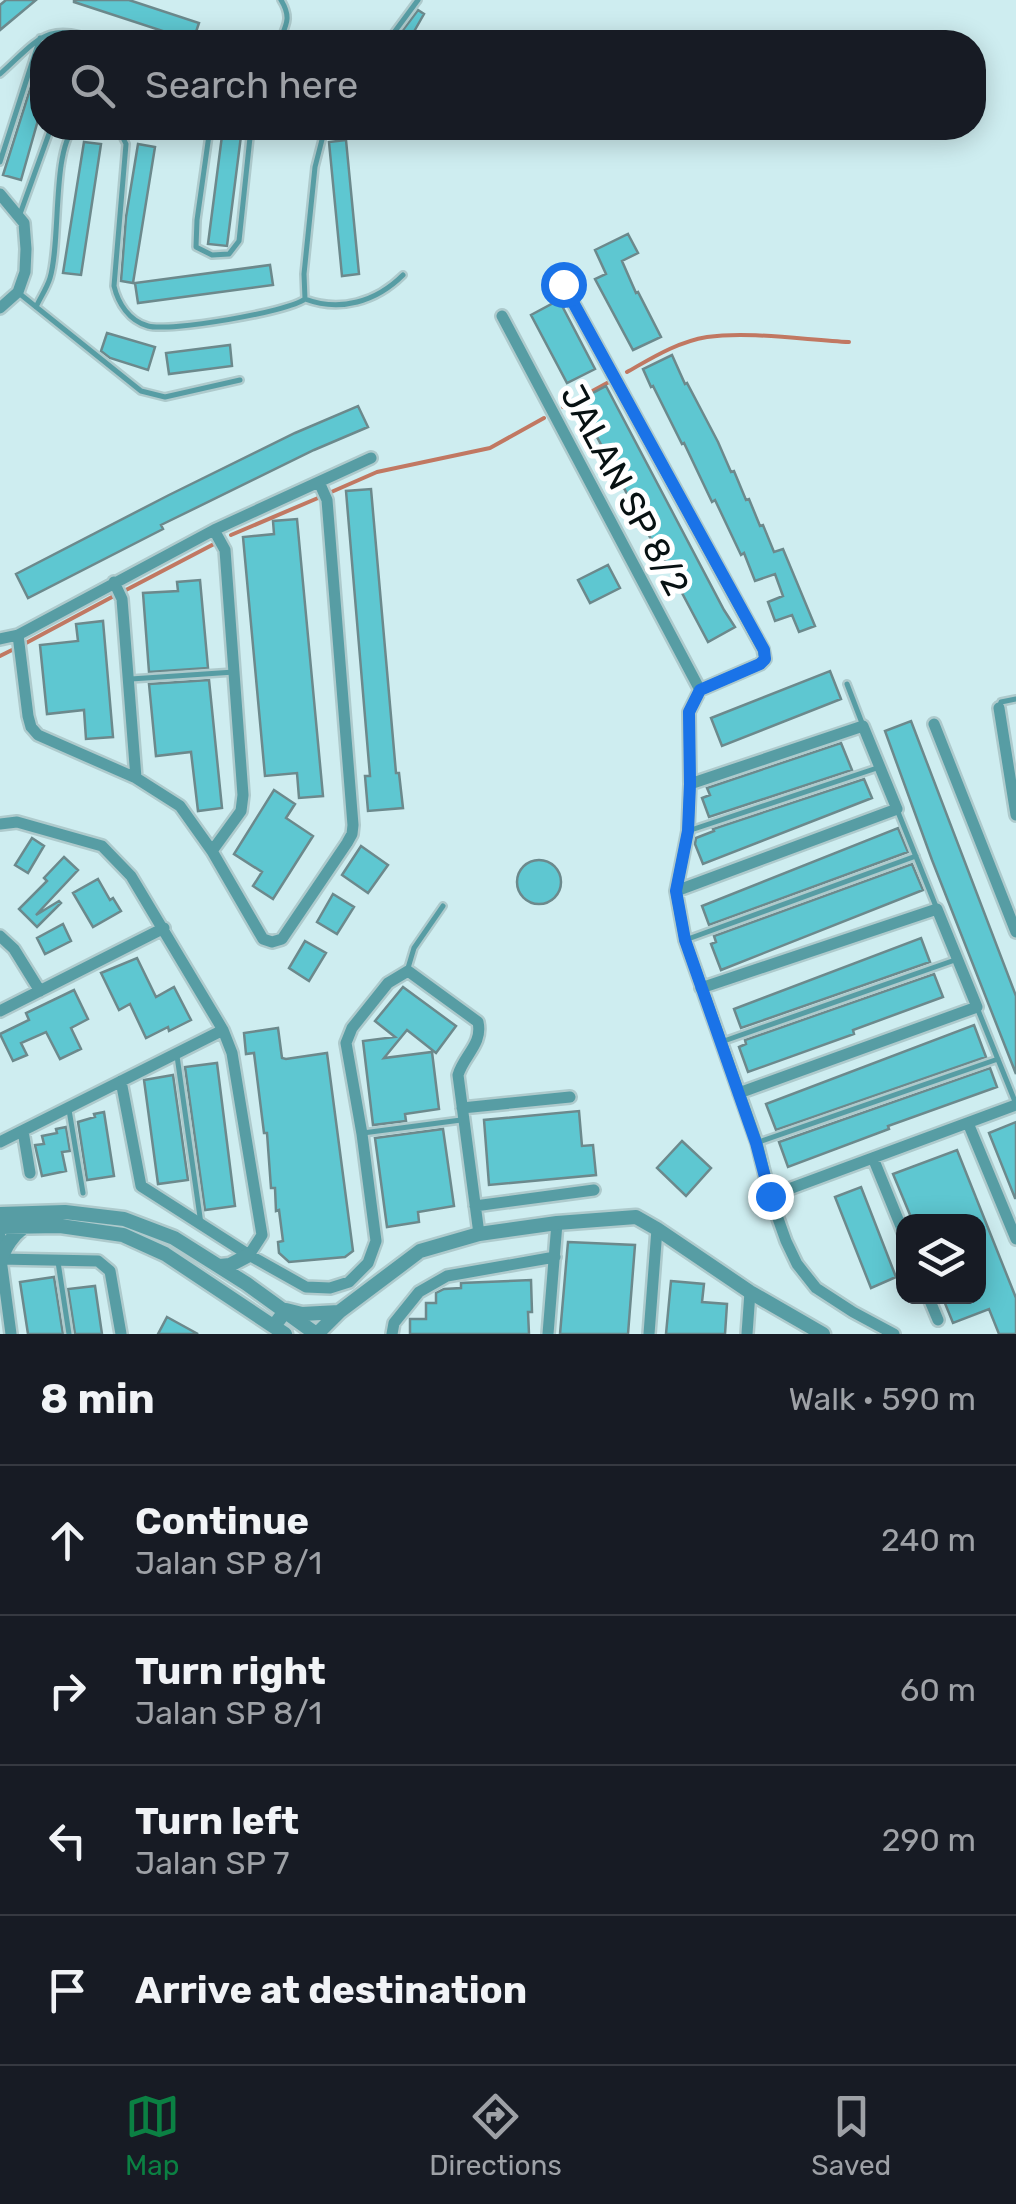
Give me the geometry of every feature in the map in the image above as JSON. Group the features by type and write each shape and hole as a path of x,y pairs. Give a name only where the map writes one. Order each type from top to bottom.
{"street":[{"path":"0,194 24,223 26,249 25,272 18,292 0,308"},
{"path":"563,284 764,650 765,659 760,664 700,690 689,712 688,831 676,891 685,940 756,1143 770,1196 797,1264 816,1288 894,1334"},
{"name":"JALAN SP 8/2","path":"502,316 700,690"},
{"path":"0,639 18,635 214,530 371,458"},
{"path":"18,635 28,716 38,735 136,778 180,806 212,851 263,938 272,942 282,938 352,834 353,825 328,500 319,482"},
{"path":"212,851 242,811 243,796 224,550 214,530"},
{"path":"114,582 122,599 136,778"},
{"path":"999,708 1016,816"},
{"path":"934,724 1010,896 1016,932"},
{"path":"676,891 897,810 864,726 690,784"},
{"path":"0,824 16,822 102,846 131,876 223,1030 232,1053 262,1236 249,1255 220,1266"},
{"path":"701,988 937,909 977,1007 739,1093"},
{"path":"0,1010 164,928"},
{"path":"0,936 14,949 40,991"},
{"path":"122,1081 141,1186 306,1287 330,1288 350,1282 368,1263 376,1241 346,1044 352,1028 388,982 408,971 478,1022 477,1044 458,1075 479,1234"},
{"path":"0,1142 223,1030"},
{"path":"463,1114 570,1096"},
{"path":"770,1196 1016,1104"},
{"path":"968,1123 1016,1239"},
{"path":"22,1130 30,1173"},
{"path":"873,1158 896,1214"},
{"path":"475,1206 594,1190"},
{"path":"0,1214 65,1212 124,1219 174,1238 248,1284 316,1334 420,1251 479,1234 558,1222 636,1218 823,1334"},
{"path":"548,1334 558,1222"},
{"path":"0,1258 14,1234 25,1226"},
{"path":"0,1227 60,1226 124,1236 165,1254 279,1330 286,1310"},
{"path":"648,1334 657,1229"},
{"path":"0,1236 11,1334"},
{"path":"248,1284 249,1255"},
{"path":"393,1329 419,1292 446,1276 554,1257"},
{"path":"0,1258 98,1261 110,1271 120,1334"},
{"path":"747,1334 750,1292"},
{"path":"931,1304 938,1320"},
{"path":"286,1310 302,1314 339,1312"},
{"path":"334,1334 339,1312"}],"lane":[{"path":"281,0 288,11 284,30"},
{"path":"396,30 418,0"},
{"path":"0,74 30,47"},
{"path":"0,162 30,69"},
{"path":"19,217 47,140"},
{"path":"36,307 50,277 66,140"},
{"path":"124,140 114,286 122,308 144,325 162,328 260,314 305,299"},
{"path":"208,140 196,248 212,255 229,254 239,241 250,140"},
{"path":"305,299 315,167 322,140"},
{"path":"305,299 322,306 346,306 388,290 403,275"},
{"path":"18,292 141,391 165,397 240,380"},
{"path":"128,680 234,672"},
{"path":"846,684 864,726"},
{"path":"999,708 1001,702 1016,699"},
{"path":"688,831 880,767"},
{"path":"897,810 937,909"},
{"path":"685,940 916,856"},
{"path":"408,971 414,948 444,906"},
{"path":"722,1042 958,959"},
{"path":"977,1007 1016,1104"},
{"path":"176,1054 201,1224"},
{"path":"756,1143 998,1059"},
{"path":"69,1107 83,1193"},
{"path":"362,1134 463,1114"},
{"path":"57,1259 69,1334"}],"building":[{"path":"6,0 36,0 0,30 0,5"},
{"path":"129,0 199,23 197,30 159,30 74,2"},
{"path":"418,10 424,14 415,30 403,30"},
{"path":"30,89 32,140 21,180 3,175"},
{"path":"221,140 240,140 227,246 208,244"},
{"path":"346,140 359,274 342,276 329,142"},
{"path":"84,142 101,144 81,275 63,273"},
{"path":"138,144 155,147 133,283 121,281"},
{"path":"628,234 638,253 622,261 661,337 633,350 595,279 606,274 595,250"},
{"path":"270,265 273,285 138,303 135,283"},
{"path":"559,300 595,369 567,383 531,315"},
{"path":"107,333 155,347 148,370 110,358 101,351"},
{"path":"230,345 232,366 169,374 166,353"},
{"path":"672,355 774,552 783,549 815,626 799,632 792,615 775,621 768,602 783,596 775,574 755,581 744,553 741,555 715,500 712,502 651,387 643,369"},
{"path":"606,386 735,627 708,642 578,401"},
{"path":"358,406 368,427 161,525 163,529 28,598 16,574 295,433"},
{"path":"371,489 396,773 403,808 368,811 365,776 370,776 346,491"},
{"path":"297,519 323,796 299,798 297,773 265,776 243,537 274,534 273,521"},
{"path":"608,565 620,588 590,603 578,580"},
{"path":"200,580 208,668 149,672 143,593 178,591 177,582"},
{"path":"103,621 113,737 86,739 84,710 47,714 40,645 78,641 76,624"},
{"path":"830,671 841,699 722,746 711,718"},
{"path":"209,680 222,808 198,811 191,752 156,756 149,684"},
{"path":"911,721 1016,996 1016,1074 885,731"},
{"path":"841,743 852,770 709,817 702,798 710,795 707,788"},
{"path":"864,779 872,798 703,864 696,838 713,829"},
{"path":"274,790 295,804 286,818 313,836 273,899 253,886 262,872 234,854"},
{"path":"898,828 908,852 709,925 702,906"},
{"path":"32,838 44,846 28,873 15,865"},
{"path":"361,846 388,865 368,893 342,875"},
{"path":"64,857 78,870 36,915 61,903 37,927 19,909"},
{"path":"539,860 554,867 561,882 554,897 539,904 524,897 517,882 524,867"},
{"path":"912,864 923,890 721,970 711,944 716,942 714,936"},
{"path":"98,879 121,911 93,927 73,893"},
{"path":"333,894 354,907 337,934 317,922"},
{"path":"63,924 71,941 45,954 37,938"},
{"path":"921,938 930,962 741,1028 734,1009"},
{"path":"305,941 326,953 309,981 289,968"},
{"path":"137,958 156,997 174,987 191,1020 146,1038 130,1004 119,1010 101,973"},
{"path":"934,974 943,997 748,1072 739,1047 746,1044 745,1040"},
{"path":"403,987 456,1026 436,1053 407,1030 384,1058 432,1052 439,1109 405,1114 406,1121 373,1125 363,1041 395,1037 375,1021"},
{"path":"74,990 88,1019 71,1028 81,1049 60,1059 46,1032 21,1043 27,1055 13,1061 0,1034 29,1020 26,1013"},
{"path":"974,1025 986,1057 776,1130 766,1104"},
{"path":"278,1028 282,1058 327,1053 353,1251 345,1257 289,1262 279,1253 278,1242 283,1241 275,1188 271,1188 267,1133 254,1053 246,1054 244,1033"},
{"path":"217,1063 235,1206 205,1210 185,1067"},
{"path":"990,1068 997,1087 788,1167 779,1142"},
{"path":"173,1075 188,1180 158,1184 144,1080"},
{"path":"579,1111 582,1146 593,1145 596,1175 489,1185 484,1120"},
{"path":"104,1112 114,1176 87,1180 78,1122"},
{"path":"1016,1122 1016,1198 1015,1198 989,1133"},
{"path":"66,1127 70,1151 62,1152 66,1171 42,1176 35,1145 44,1144 42,1136"},
{"path":"443,1129 454,1206 418,1212 419,1222 387,1227 375,1138"},
{"path":"682,1141 711,1168 686,1196 657,1168"},
{"path":"957,1150 983,1214 910,1214 893,1174"},
{"path":"861,1187 896,1277 871,1288 835,1197"},
{"path":"986,1223 1016,1298 1016,1334 999,1334 989,1309 953,1323 945,1304 986,1304"},
{"path":"568,1242 635,1245 628,1334 560,1334"},
{"path":"54,1277 63,1334 28,1334 20,1282"},
{"path":"531,1280 529,1334 410,1334 410,1319 426,1319 426,1303 436,1303 436,1293 444,1289 461,1288 461,1283"},
{"path":"671,1281 704,1284 702,1302 727,1304 725,1334 666,1334"},
{"path":"95,1286 102,1334 75,1334 68,1289"},
{"path":"167,1317 198,1334 158,1334"}],"waterway":[{"path":"627,372 675,347 707,337 759,335 849,342"},
{"path":"563,407 609,382"},
{"path":"329,493 377,472 490,448 544,418"},
{"path":"231,535 318,498"},
{"path":"126,590 214,544"},
{"path":"26,643 112,597"},
{"path":"0,656 12,650"}],"route":[{"path":"563,284 764,650 765,659 760,664 700,690 689,712 688,831 676,891 685,940 756,1143 770,1196"}]}
